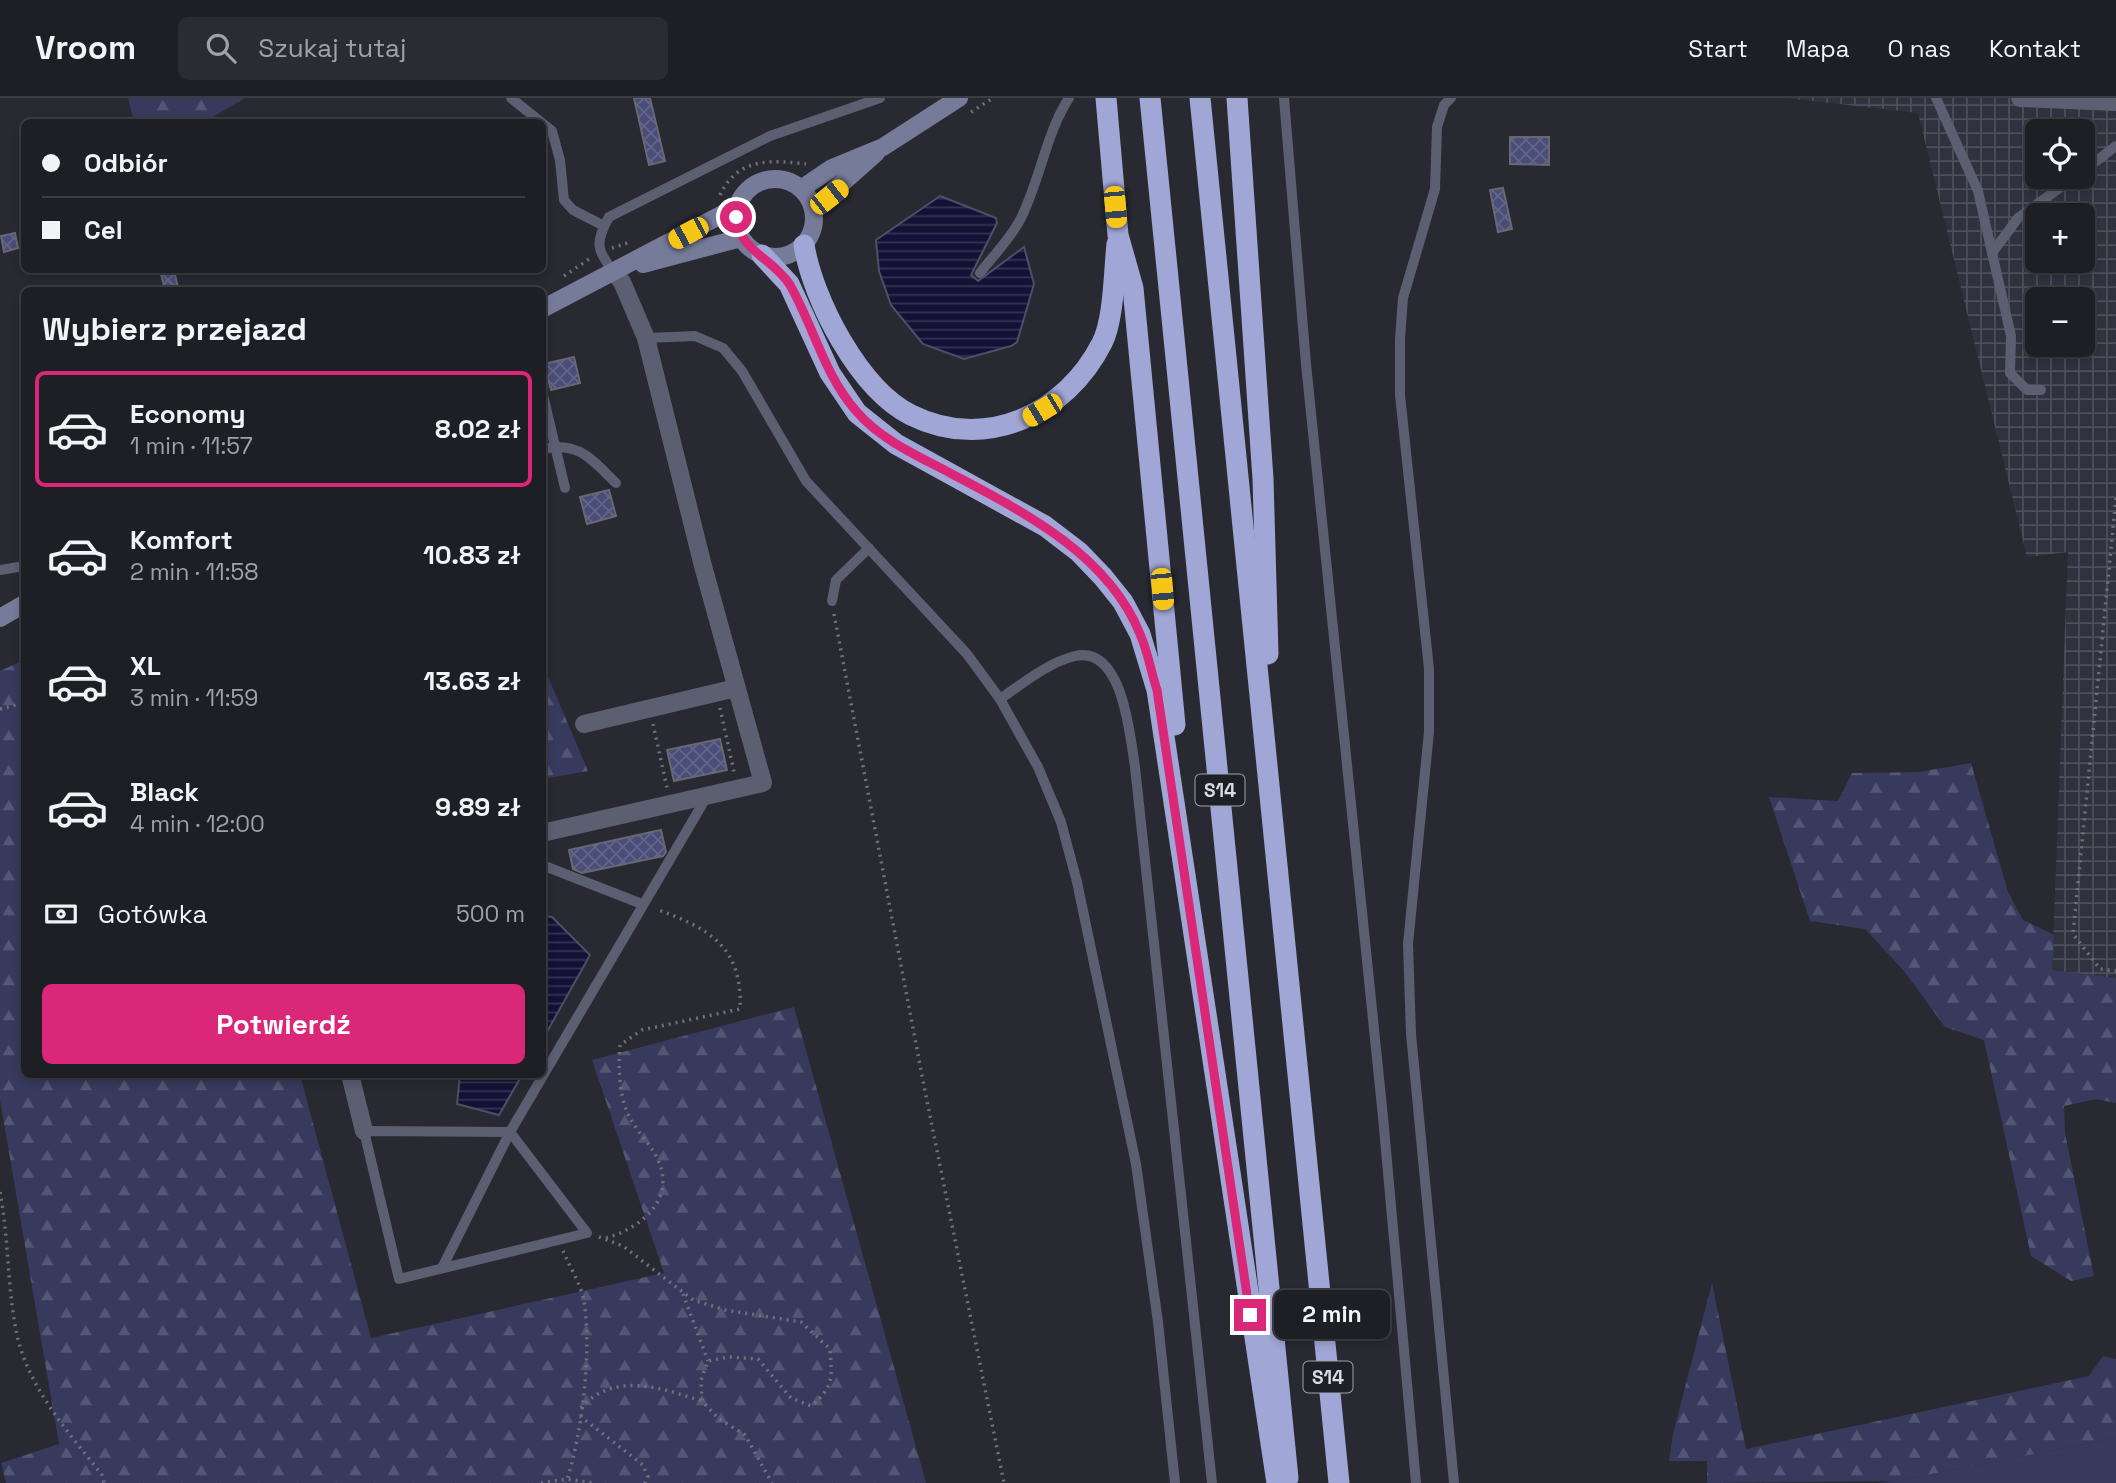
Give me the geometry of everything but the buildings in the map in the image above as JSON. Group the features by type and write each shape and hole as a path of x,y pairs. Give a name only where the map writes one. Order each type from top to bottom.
{"highway":[{"path":"1106,98 1118,235 1133,288 1199,973"},
{"name":"S14","path":"1150,98 1289,1483"},
{"name":"S14","path":"1200,98 1339,1483"},
{"path":"1237,98 1263,478 1268,601 1269,785"},
{"path":"804,245 807,261 838,340 872,383 909,414 938,426 999,429 1029,417 1072,388 1104,341 1118,235"},
{"path":"762,255 789,284 830,373 857,413 896,444 1045,526 1079,552 1123,602 1140,634 1157,690 1277,1483"}],"main road":[{"path":"801,189 832,168 883,147 959,98"},
{"path":"813,209 845,184 883,147"},
{"path":"765,180 790,182 801,189 813,209 814,222 804,245 785,256 762,255 741,239 736,217 743,195 765,180"},
{"path":"546,307 738,206"},
{"path":"614,272 741,239"},
{"path":"0,618 21,606"}],"street":[{"path":"2020,98 2116,102"},
{"path":"546,832 763,783 646,338 614,272"},
{"path":"584,724 736,688"},
{"path":"351,1078 364,1131"}],"lane":[{"path":"511,98 537,119"},
{"path":"614,272 600,254 600,233 609,217 771,136 880,98"},
{"path":"980,273 1019,222 1046,158 1059,113 1069,98"},
{"path":"1284,98 1306,364 1383,1117 1416,1483"},
{"path":"1451,98 1444,105 1437,127 1435,189 1403,298 1400,395 1429,669 1429,732 1408,944 1410,1034 1454,1483"},
{"path":"1936,98 1978,191 2011,336 2010,373 2026,390 2041,390"},
{"path":"546,126 552,131 561,160 564,200 573,210 604,226"},
{"path":"2095,162 2116,146"},
{"path":"1992,253 2018,218 2058,189"},
{"path":"646,338 695,336 723,348 742,371 806,481 967,654 1000,699 1048,789 1061,822 1077,882 1136,1164 1158,1322 1175,1483"},
{"path":"546,408 565,488"},
{"path":"546,448 555,446 582,451 617,482"},
{"path":"832,601 836,580 869,548"},
{"path":"0,570 21,566"},
{"path":"1000,699 1025,681 1076,656 1090,656 1108,666 1121,696 1135,767 1212,1483"},
{"path":"546,1070 706,797"},
{"path":"546,867 642,904"},
{"path":"442,1268 510,1132 541,1078"},
{"path":"364,1131 510,1132 587,1233 399,1279 364,1131"}],"path":[{"path":"2116,498 2073,934 2100,969 2116,971"},
{"path":"832,601 924,1086 1004,1483"},
{"path":"716,693 738,790"},
{"path":"0,709 21,704"},
{"path":"649,709 671,805"},
{"path":"604,1239 626,1232 643,1220 664,1192 663,1173 657,1158 629,1118 618,1067 620,1045 642,1030 740,1009 741,991 725,947 699,925 642,904"},
{"path":"0,1192 17,1335 34,1380 67,1431 102,1475 104,1483"},
{"path":"587,1233 623,1246 693,1300 725,1310 801,1322 830,1349 832,1374 828,1392 811,1406 791,1398 758,1359 729,1357 708,1361"},
{"path":"559,1239 584,1298 587,1342 575,1457 567,1481"},
{"path":"682,1293 708,1361 701,1380 702,1401"},
{"path":"580,1410 594,1393 616,1386 654,1387 702,1401 718,1418 745,1435 772,1483"},
{"path":"579,1416 643,1465 648,1478 645,1483"},
{"path":"541,1483 593,1483"}],"shaded area":[{"path":"1786,98 2116,98 2116,978 2052,971 2068,552 2027,557 1918,113"},
{"path":"940,196 996,218 997,223 971,275 978,281 1024,247 1034,284 1017,342 1011,346 964,359 923,344 891,305 879,271 876,240"},
{"path":"546,916 552,917 590,955 546,1034"},
{"path":"460,1078 520,1078 499,1115 457,1104"}],"green space":[{"path":"128,98 245,98 209,119 133,119"},
{"path":"21,661 21,1078 301,1078 371,1338 664,1273 592,1060 794,1007 926,1483 6,1483 1,1463 59,1444 0,1100 0,671"},
{"path":"546,672 588,771 546,778"},
{"path":"1971,763 2008,892 2023,920 2054,935 2052,970 2116,978 2116,1103 2096,1099 2064,1106 2065,1133 2094,1276 2071,1281 2031,1256 1984,1040 1945,1027 1904,971 1865,929 1810,921 1769,797 1838,801 1852,773 1919,772"},
{"path":"1712,1283 1746,1449 2089,1376 2103,1356 2116,1359 2116,1438 1896,1481 1707,1483 1707,1461 1669,1461 1673,1434"},
{"path":"2116,1438 2116,1483 1877,1483 1896,1481"}],"route":[{"path":"736,217 741,239 762,255 789,284 830,373 857,413 896,444 1045,526 1079,552 1123,602 1140,634 1157,690 1250,1315"}]}
